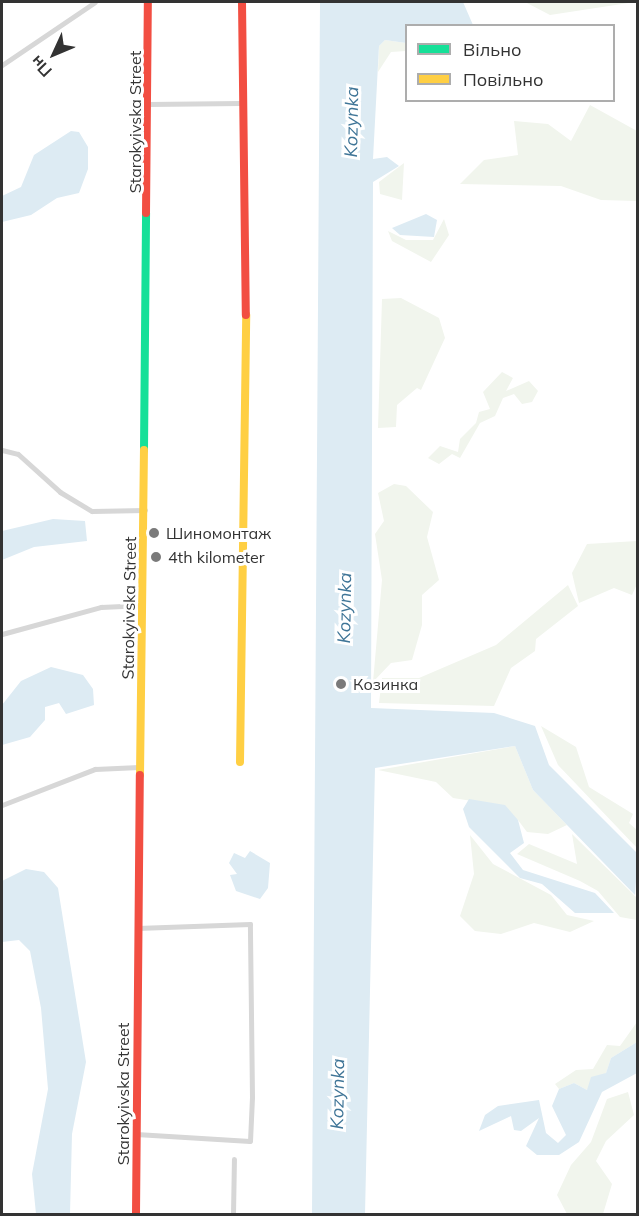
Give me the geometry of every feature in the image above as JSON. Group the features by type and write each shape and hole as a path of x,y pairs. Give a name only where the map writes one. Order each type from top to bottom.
{"street":[{"path":"2,65 95,2"},
{"name":"Starokyivska Street","path":"136,1215 139,767 145,510 148,2"},
{"path":"240,762 247,391 242,2"},
{"path":"148,104 241,103"},
{"path":"2,450 18,453 60,492 92,511 145,510"},
{"path":"2,634 101,608 142,605"},
{"path":"2,805 95,769 139,767"},
{"path":"136,1134 250,1141 252,1097 250,924 137,928"},
{"path":"232,1215 234,1159"}],"shaded area":[{"path":"525,2 635,2 550,15"},
{"path":"385,40 405,43 405,51 391,52 378,72 379,46"},
{"path":"590,105 637,131 637,201 601,200 561,186 460,184 484,160 518,155 514,121 548,124 571,141"},
{"path":"404,163 402,200 380,194 379,182"},
{"path":"444,219 449,235 431,262 392,241 388,231 406,240 433,240"},
{"path":"401,298 439,318 445,338 421,390 417,388 397,405 396,427 378,428 382,299"},
{"path":"502,372 513,378 506,391 529,381 538,391 532,402 522,404 514,394 503,398 495,416 480,423 460,458 452,454 439,464 428,458 440,446 458,452 460,439 476,423 479,412 490,409 483,392"},
{"path":"394,484 406,486 433,512 427,537 439,580 422,595 422,625 412,660 391,663 373,682 382,580 375,534 384,521 378,493"},
{"path":"637,541 637,584 632,595 614,588 579,603 572,573 587,544"},
{"path":"568,585 578,606 536,639 535,651 511,668 494,706 379,703 382,678 419,678 496,645"},
{"path":"541,726 576,747 589,787 633,814 629,823 637,830 637,848 558,765"},
{"path":"515,746 533,790 567,825 548,834 527,832 518,820 485,803 453,798 436,782 378,770"},
{"path":"572,834 637,898 637,920 620,917 598,891 580,881 517,854 529,844 577,864"},
{"path":"470,835 493,864 551,895 567,915 594,921 570,932 534,923 501,934 475,931 460,916 474,874"},
{"path":"637,1022 637,1042 611,1058 606,1073 587,1090 574,1083 559,1089 555,1084 576,1070 593,1069 607,1045 620,1046"},
{"path":"628,1092 634,1115 606,1141 596,1161 612,1184 603,1214 567,1214 557,1195 571,1165 591,1142 607,1099"}],"water":[{"name":"Kozynka","path":"320,2 463,2 473,24 405,24 405,43 385,40 379,46 373,159 387,157 399,166 373,182 371,708 494,713 535,726 549,765 638,854 635,895 533,790 515,746 375,768 365,1214 312,1214"},
{"path":"71,131 79,132 88,147 88,169 79,193 57,198 31,215 2,222 2,196 21,187 34,155"},
{"path":"426,214 437,220 434,237 400,235 392,228"},
{"path":"53,519 85,521 87,541 34,547 2,560 2,531"},
{"path":"51,667 83,675 93,689 94,705 66,714 59,703 45,707 45,720 30,737 2,745 2,705 21,681"},
{"path":"469,799 505,805 518,820 524,843 510,853 523,870 595,893 614,913 575,913 542,884 520,878 469,827 463,809"},
{"path":"250,851 270,863 268,888 260,899 236,891 230,875 237,874 229,863 234,853 245,858"},
{"path":"26,869 44,872 58,888 86,1062 72,1134 70,1214 36,1214 32,1174 48,1089 41,1008 30,951 19,940 2,942 2,881"},
{"path":"637,1042 637,1073 602,1092 579,1142 559,1155 537,1155 526,1146 539,1118 521,1131 514,1130 511,1116 479,1131 485,1115 498,1106 539,1100 546,1133 558,1143 566,1135 552,1106 559,1089 574,1083 587,1090 591,1077 606,1073 611,1058"}],"traffic: fast":[{"path":"144,450 146,213"}],"traffic: slow":[{"path":"240,762 246,315"},
{"path":"140,775 144,450"}],"traffic: jam":[{"path":"146,213 148,2"},
{"path":"242,2 246,315"},
{"path":"136,1214 140,775"}],"place":[{"name":"Шиномонтаж","path":"154,533"},
{"name":"4th kilometer","path":"156,557"},
{"name":"Козинка","path":"341,684"}]}
